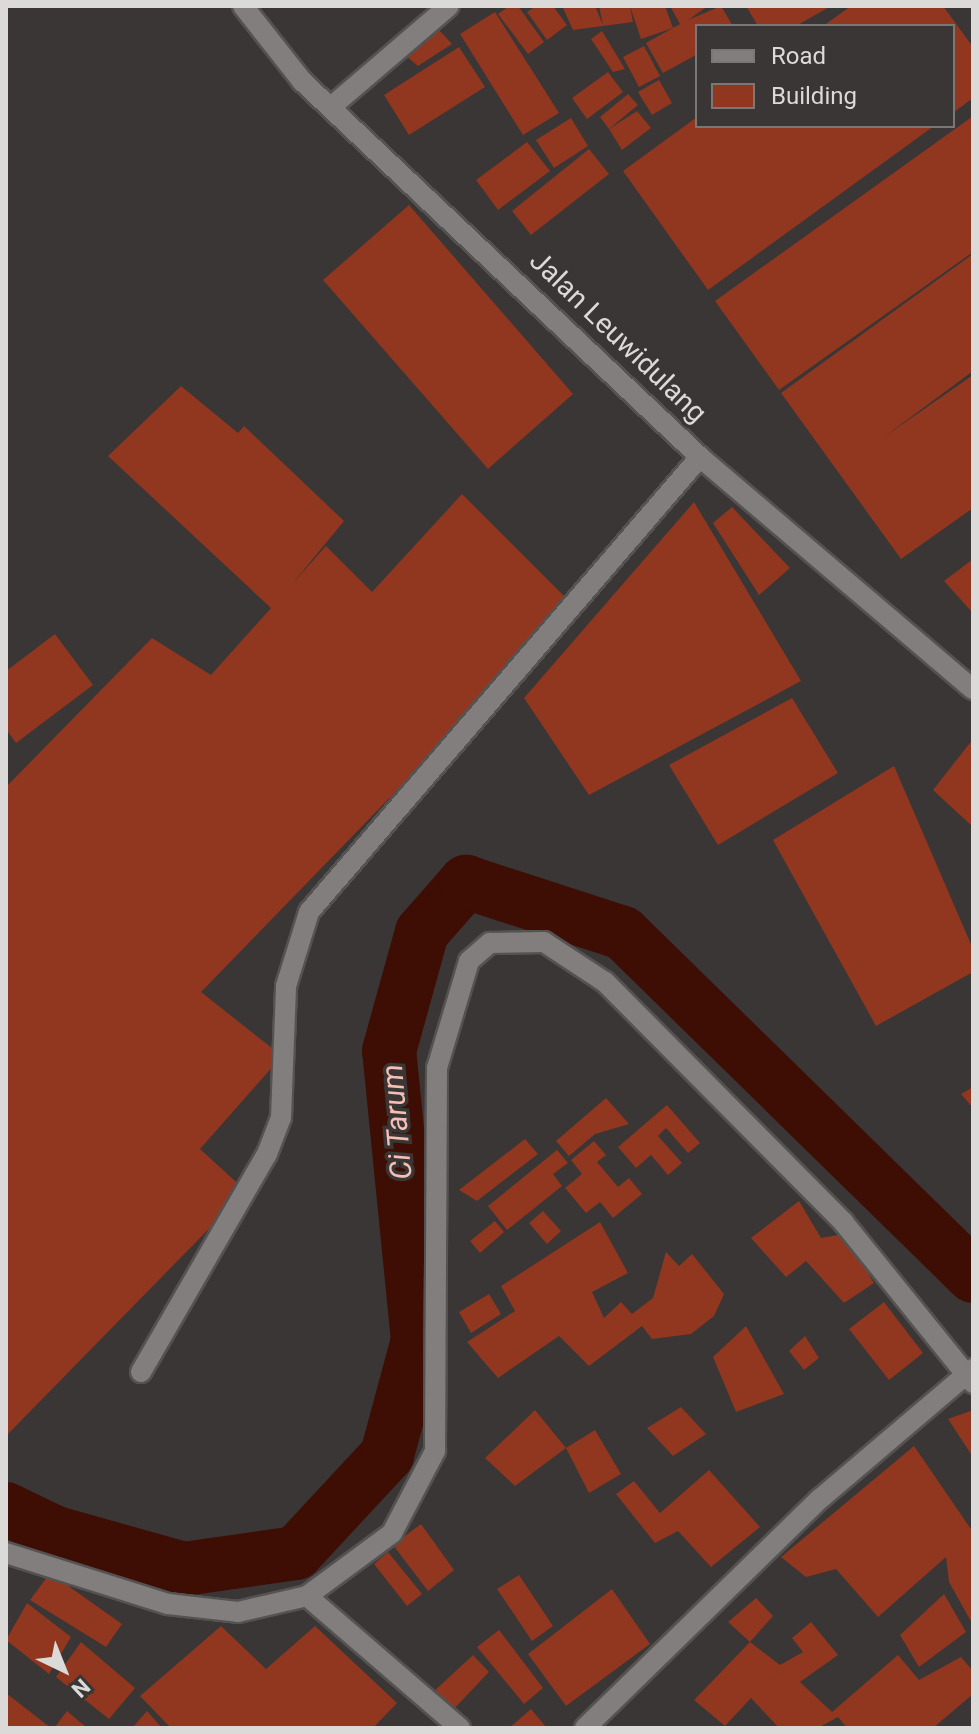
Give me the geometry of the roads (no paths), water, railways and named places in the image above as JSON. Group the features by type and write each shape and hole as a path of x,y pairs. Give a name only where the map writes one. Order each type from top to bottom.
{"street":[{"name":"Jalan Leuwidulang","path":"243,6 278,57 700,457 973,689"},
{"path":"331,107 449,6"},
{"path":"141,1372 267,1154 281,1118 286,986 309,912 700,457"},
{"path":"6,1553 168,1604 238,1612 307,1596 392,1533 435,1451 437,1068 469,961 490,943 544,942 605,982 844,1223 970,1375 820,1499 585,1728"},
{"path":"307,1596 460,1728"}],"waterway":[{"name":"Ci Tarum","path":"6,1509 56,1533 184,1569 296,1553 387,1455 418,1340 389,1051 422,932 466,882 623,933 973,1276"}]}
